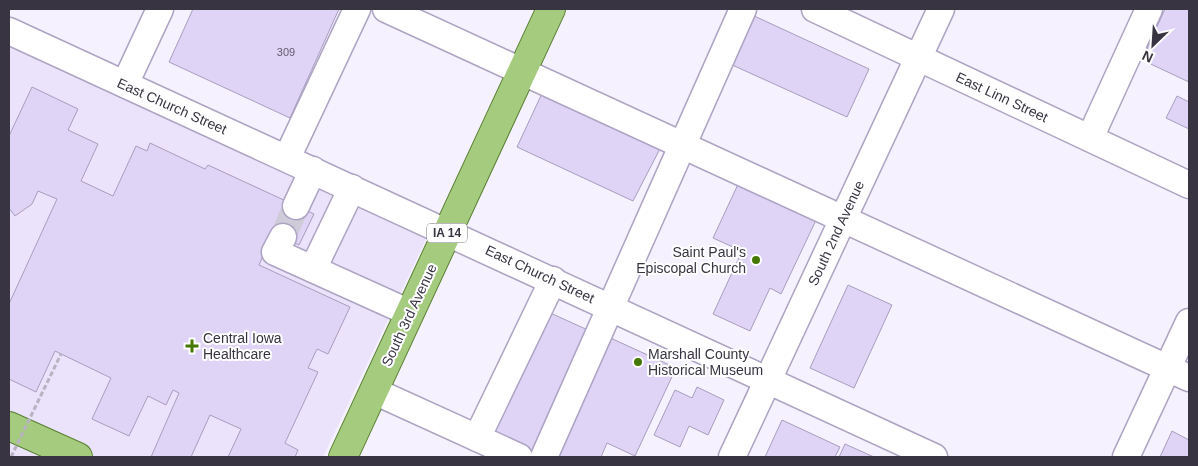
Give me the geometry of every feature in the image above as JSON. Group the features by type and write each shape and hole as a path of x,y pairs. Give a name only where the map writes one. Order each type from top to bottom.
{"main road":[{"name":"South 3rd Avenue","path":"343,457 551,9"},
{"path":"9,426 78,457"}],"street":[{"path":"125,84 160,9"},
{"path":"286,158 356,9"},
{"path":"386,9 1179,373"},
{"path":"544,457 599,337 610,307 743,9"},
{"name":"East Linn Street","path":"815,9 1189,185"},
{"name":"South 2nd Avenue","path":"732,457 940,9"},
{"path":"1090,138 1149,9"},
{"name":"East Church Street","path":"9,31 934,457"},
{"path":"296,206 313,170"},
{"path":"313,269 352,188"},
{"path":"283,237 275,252 410,313"},
{"path":"477,438 553,280"},
{"path":"1126,457 1179,373 1189,322"},
{"path":"374,390 519,457"}],"path":[{"path":"11,457 61,354"}],"shaded area":[{"name":"Central Iowa Healthcare","path":"9,47 428,235 323,457 9,457"}],"building":[{"path":"193,9 339,9 290,118 169,62"},
{"path":"1165,9 1189,9 1189,82 1142,60"},
{"path":"752,15 869,69 847,117 730,64"},
{"name":"Central Iowa Healthcare","path":"32,87 78,109 68,130 98,144 81,181 113,196 136,146 147,151 150,143 205,169 208,165 314,214 299,245 273,232 259,265 350,307 328,354 317,349 308,368 318,372 285,443 298,450 295,457 228,457 241,429 210,415 191,457 151,457 179,393 173,390 166,405 148,396 129,436 92,419 111,378 55,351 36,392 9,379 9,304 57,199 38,191 32,204 15,216 9,208 9,136"},
{"path":"545,87 664,141 633,201 517,147"},
{"path":"1177,96 1189,102 1189,129 1166,118"},
{"path":"740,180 818,216 781,294 770,288 750,331 713,314 742,251 713,238"},
{"path":"848,285 892,305 854,388 810,368"},
{"path":"546,311 590,331 532,453 488,432"},
{"path":"604,335 676,368 635,456 607,443 601,457 547,457"},
{"path":"697,387 724,400 708,435 689,426 680,447 654,435 675,390 692,398"},
{"path":"782,420 840,447 835,457 765,457"},
{"path":"1172,431 1189,440 1189,457 1160,457"},
{"path":"845,444 874,457 839,457"}],"tunnel":[{"path":"283,237 296,206"}],"place":[{"name":"Saint Paul's Episcopal Church","path":"756,260"},
{"name":"Central Iowa Healthcare","path":"192,346"},
{"name":"Marshall County Historical Museum","path":"638,362"}]}
